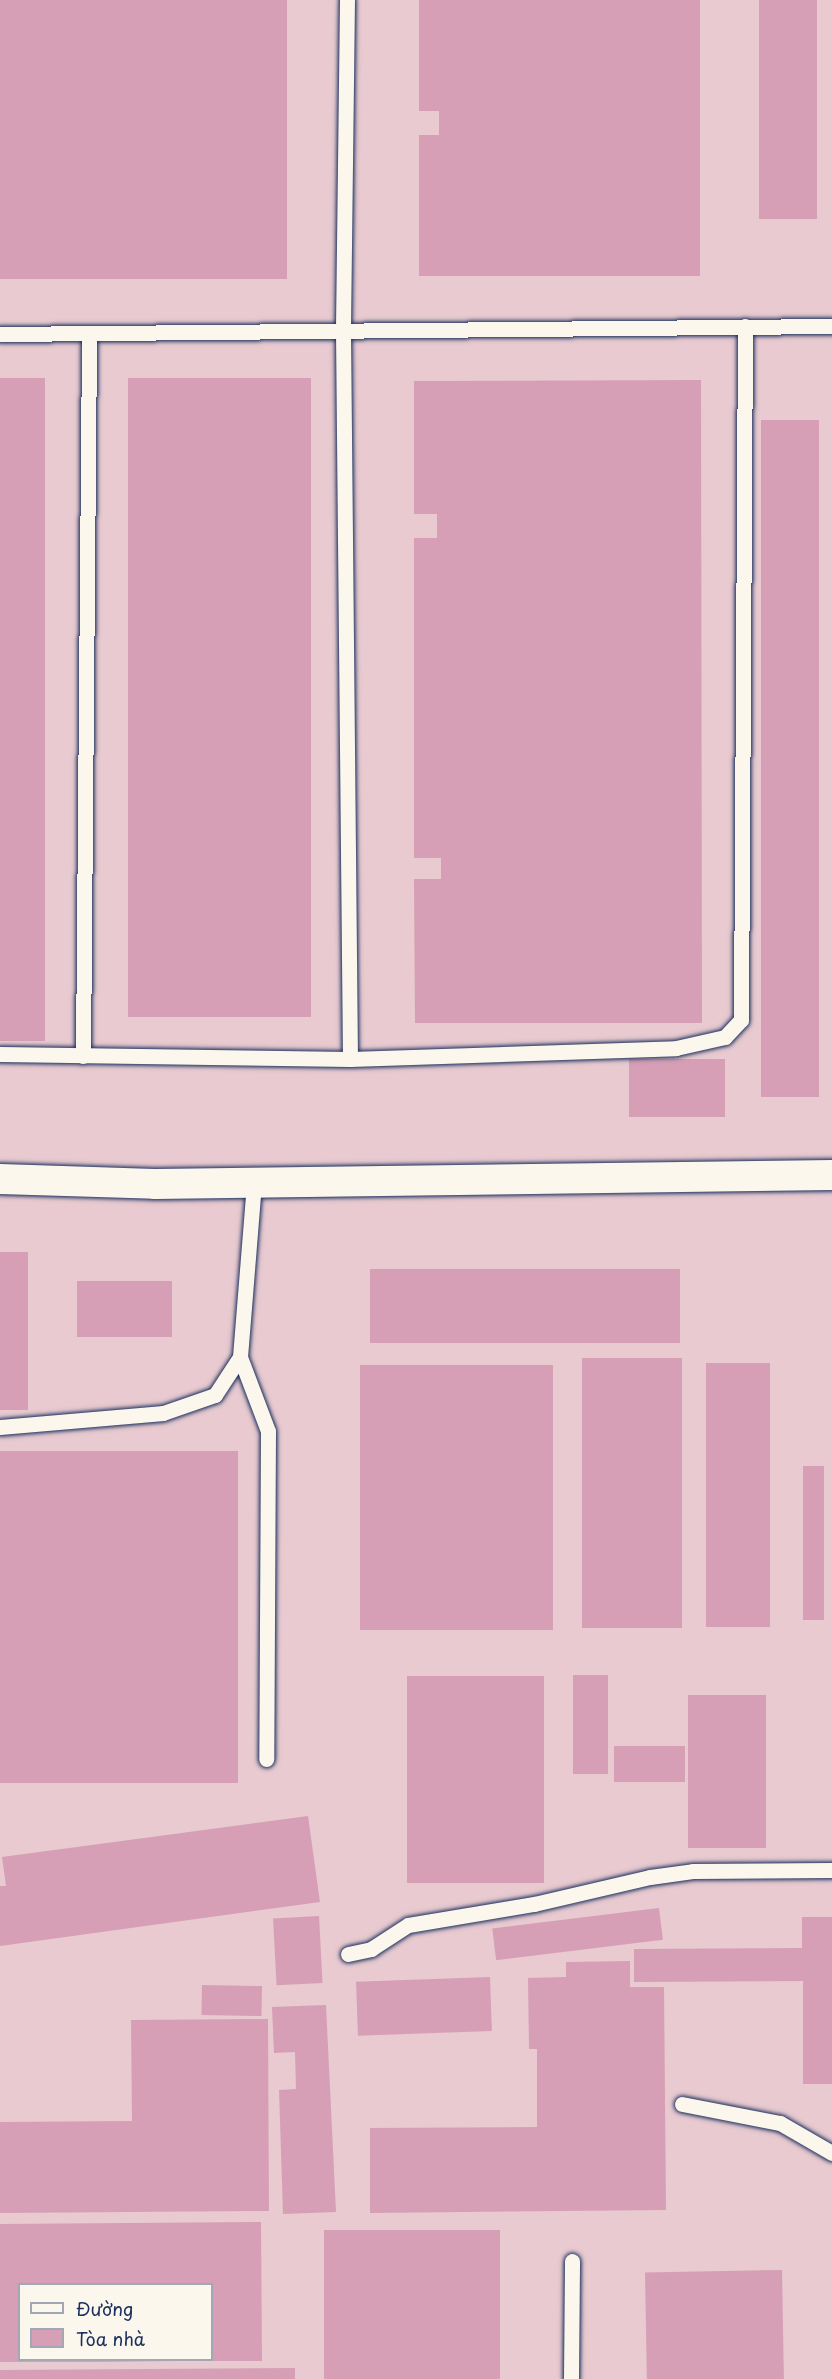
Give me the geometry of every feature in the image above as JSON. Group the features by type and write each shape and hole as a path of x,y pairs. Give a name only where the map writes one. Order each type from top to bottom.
{"street":[{"path":"0,1179 254,1183 832,1175"}],"lane":[{"path":"347,0 343,331 350,1059"},
{"path":"0,1054 350,1059 676,1048 725,1037 741,1020 744,326"},
{"path":"0,334 832,326"},
{"path":"83,1056 89,333"},
{"path":"254,1183 240,1357 268,1431 266,1759"},
{"path":"0,1427 163,1413 214,1395 240,1357"},
{"path":"348,1954 371,1949 408,1925 534,1904 650,1876 693,1871 832,1870"},
{"path":"682,2104 780,2123 832,2153"},
{"path":"571,2379 572,2261"}],"shaded area":[{"path":"0,0 832,0 832,2379 0,2379"}],"building":[{"path":"0,0 287,0 287,279 0,279"},
{"path":"419,0 700,0 700,276 419,276 419,135 439,135 439,111 419,111"},
{"path":"759,0 817,0 817,219 759,219"},
{"path":"0,378 45,378 45,1041 0,1041"},
{"path":"128,378 311,378 311,1017 128,1017"},
{"path":"701,380 702,1023 415,1023 414,879 441,879 441,858 414,858 414,538 437,538 437,514 414,514 414,381"},
{"path":"761,420 819,420 819,1097 761,1097"},
{"path":"629,1059 725,1059 725,1117 629,1117"},
{"path":"0,1252 28,1252 28,1410 0,1410"},
{"path":"370,1269 680,1269 680,1343 370,1343"},
{"path":"77,1281 172,1281 172,1337 77,1337"},
{"path":"582,1358 682,1358 682,1628 582,1628"},
{"path":"706,1363 770,1363 770,1627 706,1627"},
{"path":"360,1365 553,1365 553,1630 360,1630"},
{"path":"0,1451 238,1451 238,1783 0,1783"},
{"path":"803,1466 824,1466 824,1620 803,1620"},
{"path":"573,1675 608,1675 608,1774 573,1774"},
{"path":"407,1676 544,1676 544,1883 407,1883"},
{"path":"688,1695 766,1695 766,1848 688,1848"},
{"path":"614,1746 685,1746 685,1782 614,1782"},
{"path":"308,1816 320,1902 0,1946 0,1886 6,1886 2,1857"},
{"path":"659,1908 663,1940 496,1960 492,1928"},
{"path":"319,1916 323,1983 277,1985 273,1918"},
{"path":"802,1917 832,1917 832,2084 803,2084 803,1981 634,1982 634,1949 802,1948"},
{"path":"630,1961 630,1987 664,1987 666,2210 370,2213 370,2128 537,2127 537,2049 529,2049 528,1978 566,1977 566,1962"},
{"path":"490,1977 492,2031 358,2036 356,1982"},
{"path":"202,1985 262,1986 261,2016 201,2015"},
{"path":"326,2005 336,2212 283,2214 279,2090 296,2089 295,2052 274,2053 272,2007"},
{"path":"268,2019 269,2211 0,2213 0,2122 132,2121 131,2020"},
{"path":"261,2222 262,2361 213,2361 213,2283 18,2283 18,2361 174,2362 0,2362 0,2224"},
{"path":"324,2230 500,2230 500,2379 324,2379"},
{"path":"782,2270 784,2379 647,2379 645,2272"},
{"path":"295,2368 295,2379 0,2379 0,2370"}]}
